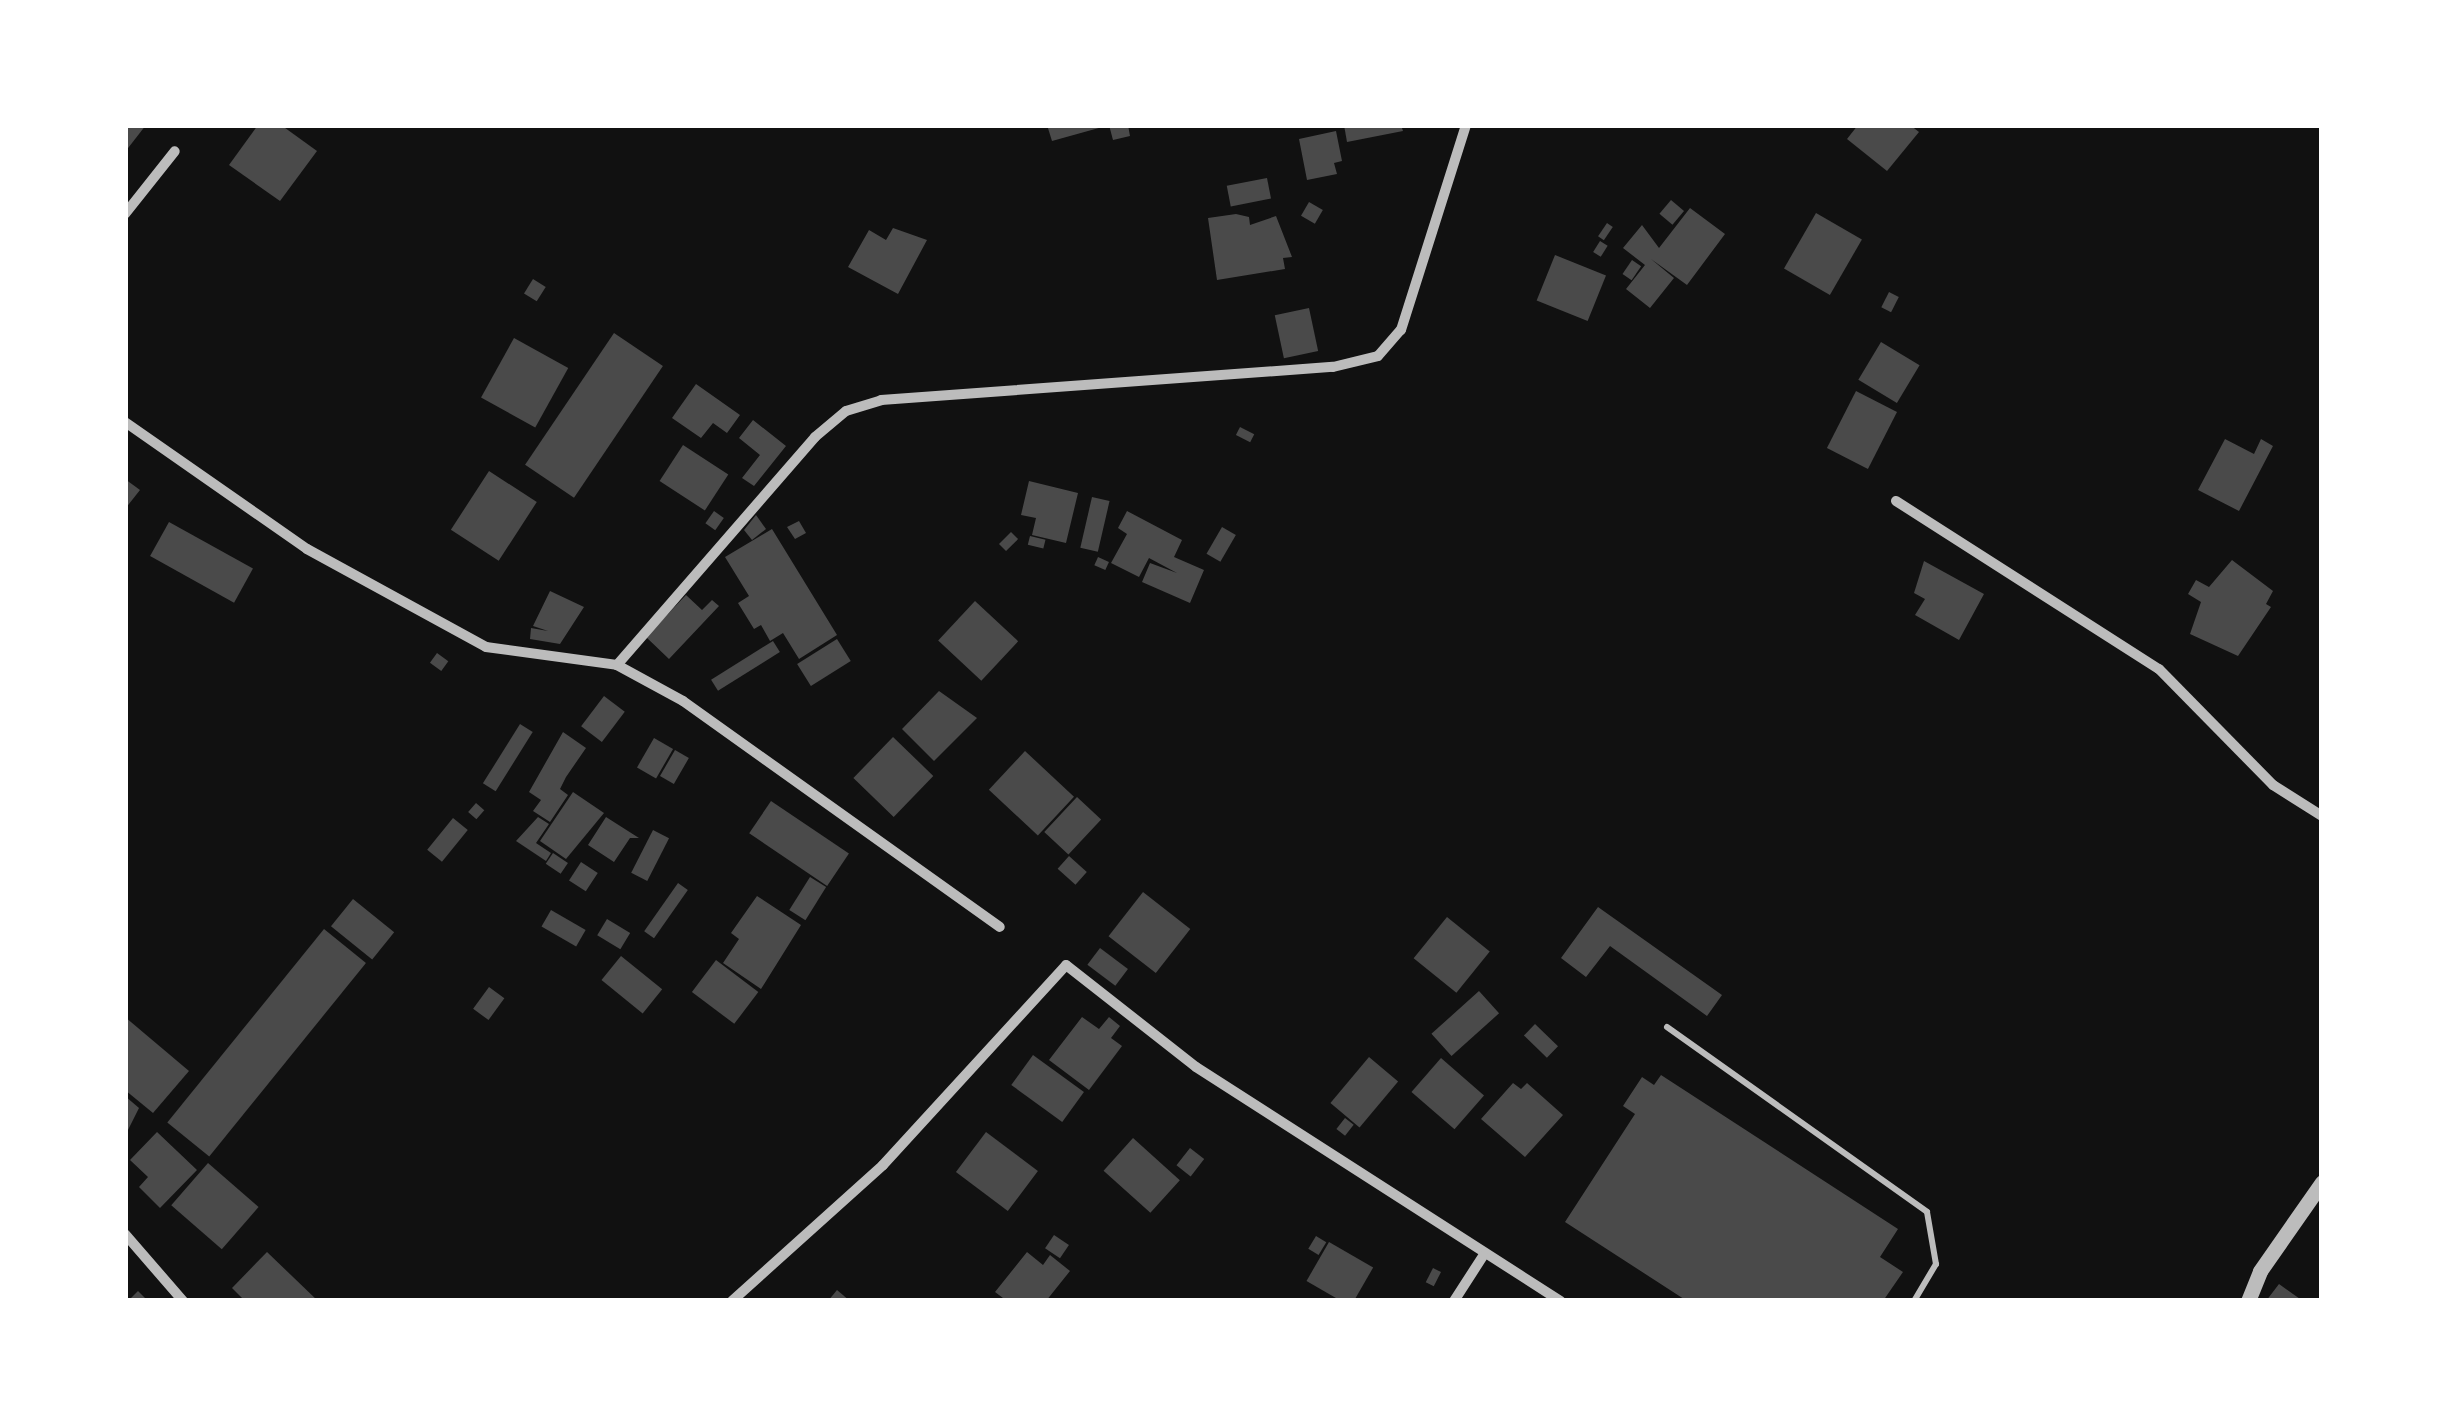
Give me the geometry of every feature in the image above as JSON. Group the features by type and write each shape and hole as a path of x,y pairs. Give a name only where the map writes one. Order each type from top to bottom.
{"street":[{"path":"617,665 815,436 846,411 882,400 1333,367 1378,356 1400,330 1466,125"},
{"path":"125,214 176,150"},
{"path":"125,422 308,549 486,647 617,665 684,700 1000,927"},
{"path":"1896,501 2160,669 2274,785 2322,816"},
{"path":"732,1301 882,1165 1066,965 1196,1066 1483,1256 1560,1301"},
{"path":"2248,1301 2260,1271 2322,1182"},
{"path":"125,1234 183,1301"},
{"path":"1454,1301 1483,1256"}],"lane":[{"path":"1667,1027 1926,1212 1936,1264 1914,1301"}],"building":[{"path":"125,125 146,125 125,152"},
{"path":"258,125 281,125 317,151 280,201 229,165"},
{"path":"1047,125 1106,125 1106,126 1052,141"},
{"path":"1109,125 1128,125 1130,136 1113,140"},
{"path":"1344,125 1401,125 1403,131 1347,142"},
{"path":"1858,125 1910,125 1919,132 1887,171 1847,139"},
{"path":"1336,131 1342,161 1334,163 1337,174 1307,180 1299,139"},
{"path":"1267,178 1271,199 1231,206 1227,186"},
{"path":"1671,200 1684,211 1672,225 1659,214"},
{"path":"1309,202 1323,210 1315,224 1301,216"},
{"path":"1690,208 1725,234 1687,285 1651,259 1674,278 1650,308 1626,289 1645,265 1623,248 1642,225 1659,248"},
{"path":"1816,213 1862,240 1830,295 1784,268"},
{"path":"1236,214 1249,217 1250,225 1276,216 1292,257 1283,258 1285,269 1217,280 1208,218"},
{"path":"1607,223 1613,227 1604,240 1598,236"},
{"path":"893,228 927,240 898,294 848,267 869,230 886,240"},
{"path":"1600,241 1608,246 1601,257 1593,252"},
{"path":"1555,255 1606,276 1588,321 1537,300"},
{"path":"1632,260 1641,266 1632,280 1622,274"},
{"path":"533,279 546,287 537,301 524,293"},
{"path":"1889,292 1899,297 1891,312 1881,307"},
{"path":"1309,308 1318,351 1284,358 1275,315"},
{"path":"614,333 663,366 574,498 525,465"},
{"path":"514,338 568,368 535,428 481,397"},
{"path":"1881,342 1920,365 1897,403 1858,380"},
{"path":"696,384 740,415 727,433 713,423 701,438 672,418"},
{"path":"1856,391 1897,412 1868,469 1827,448"},
{"path":"753,420 786,446 754,486 742,478 760,455 739,438"},
{"path":"1240,427 1254,434 1250,442 1236,435"},
{"path":"2225,439 2254,454 2261,439 2273,446 2239,511 2198,490"},
{"path":"683,445 728,474 705,510 660,481"},
{"path":"489,471 537,502 499,561 451,530"},
{"path":"125,479 140,490 125,509"},
{"path":"1029,481 1078,493 1066,543 1032,535 1036,518 1021,515"},
{"path":"1092,497 1110,501 1098,552 1080,548"},
{"path":"714,511 724,518 715,530 705,523"},
{"path":"1127,511 1182,540 1174,557 1204,570 1190,603 1142,582 1150,563 1177,573 1149,558 1139,577 1111,563 1127,534 1118,528"},
{"path":"756,515 766,529 752,540 744,530"},
{"path":"799,521 806,533 795,539 787,527"},
{"path":"169,522 253,569 234,603 150,556"},
{"path":"1222,527 1236,535 1220,562 1206,554"},
{"path":"772,529 837,635 799,659 783,633 770,641 761,625 754,629 738,603 749,596 725,557"},
{"path":"1011,532 1018,539 1006,551 999,544"},
{"path":"1030,536 1046,540 1043,549 1028,545"},
{"path":"1098,557 1109,562 1105,570 1094,565"},
{"path":"2232,560 2273,591 2266,604 2271,607 2238,656 2190,634 2201,602 2188,594 2196,580 2209,587"},
{"path":"1924,561 1984,594 1959,640 1915,615 1925,599 1914,593"},
{"path":"550,591 584,607 560,644 530,639 531,628 548,631 533,626"},
{"path":"686,595 702,610 712,600 719,606 669,659 646,637"},
{"path":"975,601 1018,641 981,681 938,640"},
{"path":"837,639 851,661 811,686 797,664"},
{"path":"773,641 780,652 718,691 711,680"},
{"path":"437,653 448,661 441,671 430,663"},
{"path":"939,691 977,718 934,761 902,729"},
{"path":"604,696 625,712 602,742 581,726"},
{"path":"520,724 533,732 496,791 483,783"},
{"path":"563,732 586,748 560,789 568,795 550,822 533,811 541,800 529,792"},
{"path":"893,737 933,776 894,817 853,778"},
{"path":"654,738 673,749 656,778 637,767"},
{"path":"675,750 689,758 674,784 660,776"},
{"path":"1025,751 1074,797 1038,835 989,790"},
{"path":"573,792 604,813 566,859 540,841"},
{"path":"1077,797 1101,820 1068,855 1044,832"},
{"path":"771,801 849,854 827,886 749,833"},
{"path":"476,803 484,810 476,819 468,812"},
{"path":"538,817 549,824 536,843 551,853 546,861 516,841"},
{"path":"606,817 639,838 630,838 614,862 588,845"},
{"path":"453,818 468,830 442,862 427,850"},
{"path":"653,830 669,838 647,881 631,873"},
{"path":"553,853 568,863 561,874 546,864"},
{"path":"1069,856 1087,872 1075,885 1058,869"},
{"path":"581,862 598,873 586,891 569,880"},
{"path":"810,877 826,887 805,920 789,910"},
{"path":"678,883 688,890 654,938 644,931"},
{"path":"1143,892 1190,929 1156,973 1109,936"},
{"path":"757,896 801,925 761,989 723,963 739,939 731,933"},
{"path":"353,899 394,932 372,960 331,926"},
{"path":"1598,907 1722,995 1707,1016 1610,946 1586,977 1561,958"},
{"path":"551,910 586,930 576,946 542,926"},
{"path":"1447,917 1490,952 1456,993 1414,958"},
{"path":"607,919 630,933 620,949 597,935"},
{"path":"324,929 366,963 209,1156 167,1123"},
{"path":"1100,948 1128,969 1115,986 1087,965"},
{"path":"621,956 662,989 643,1013 601,980"},
{"path":"716,960 758,992 734,1024 692,992"},
{"path":"489,987 504,998 489,1020 473,1009"},
{"path":"1479,991 1499,1013 1452,1056 1431,1034"},
{"path":"125,1017 189,1071 153,1113 125,1090"},
{"path":"1082,1017 1099,1029 1109,1017 1120,1026 1111,1038 1122,1046 1089,1090 1049,1060"},
{"path":"1535,1024 1558,1046 1547,1058 1524,1036"},
{"path":"1033,1055 1084,1092 1062,1122 1011,1085"},
{"path":"1369,1057 1398,1081 1360,1127 1330,1103"},
{"path":"1441,1058 1484,1095 1454,1129 1411,1092"},
{"path":"1661,1075 1898,1229 1880,1257 1903,1272 1883,1301 1687,1301 1565,1222 1635,1114 1623,1106 1642,1077 1654,1085"},
{"path":"1513,1083 1521,1089 1527,1083 1563,1115 1525,1157 1481,1119"},
{"path":"125,1096 139,1108 125,1136"},
{"path":"1345,1118 1354,1125 1345,1136 1336,1129"},
{"path":"157,1132 197,1170 160,1208 139,1187 148,1177 130,1160"},
{"path":"986,1132 1038,1171 1008,1211 956,1172"},
{"path":"1133,1138 1180,1180 1150,1213 1104,1171"},
{"path":"1190,1148 1204,1159 1191,1176 1176,1165"},
{"path":"208,1163 259,1207 222,1249 171,1205"},
{"path":"1054,1235 1069,1245 1060,1258 1045,1248"},
{"path":"1316,1236 1326,1242 1319,1255 1308,1249"},
{"path":"1329,1242 1373,1268 1354,1301 1341,1301 1306,1281"},
{"path":"267,1252 318,1301 245,1301 232,1288"},
{"path":"1027,1252 1043,1265 1050,1255 1070,1271 1046,1301 1007,1301 995,1292"},
{"path":"1433,1268 1441,1272 1434,1286 1426,1282"},
{"path":"2279,1284 2293,1294 2303,1301 2266,1301"},
{"path":"837,1290 850,1301 828,1301"},
{"path":"138,1291 148,1301 128,1301"}]}
